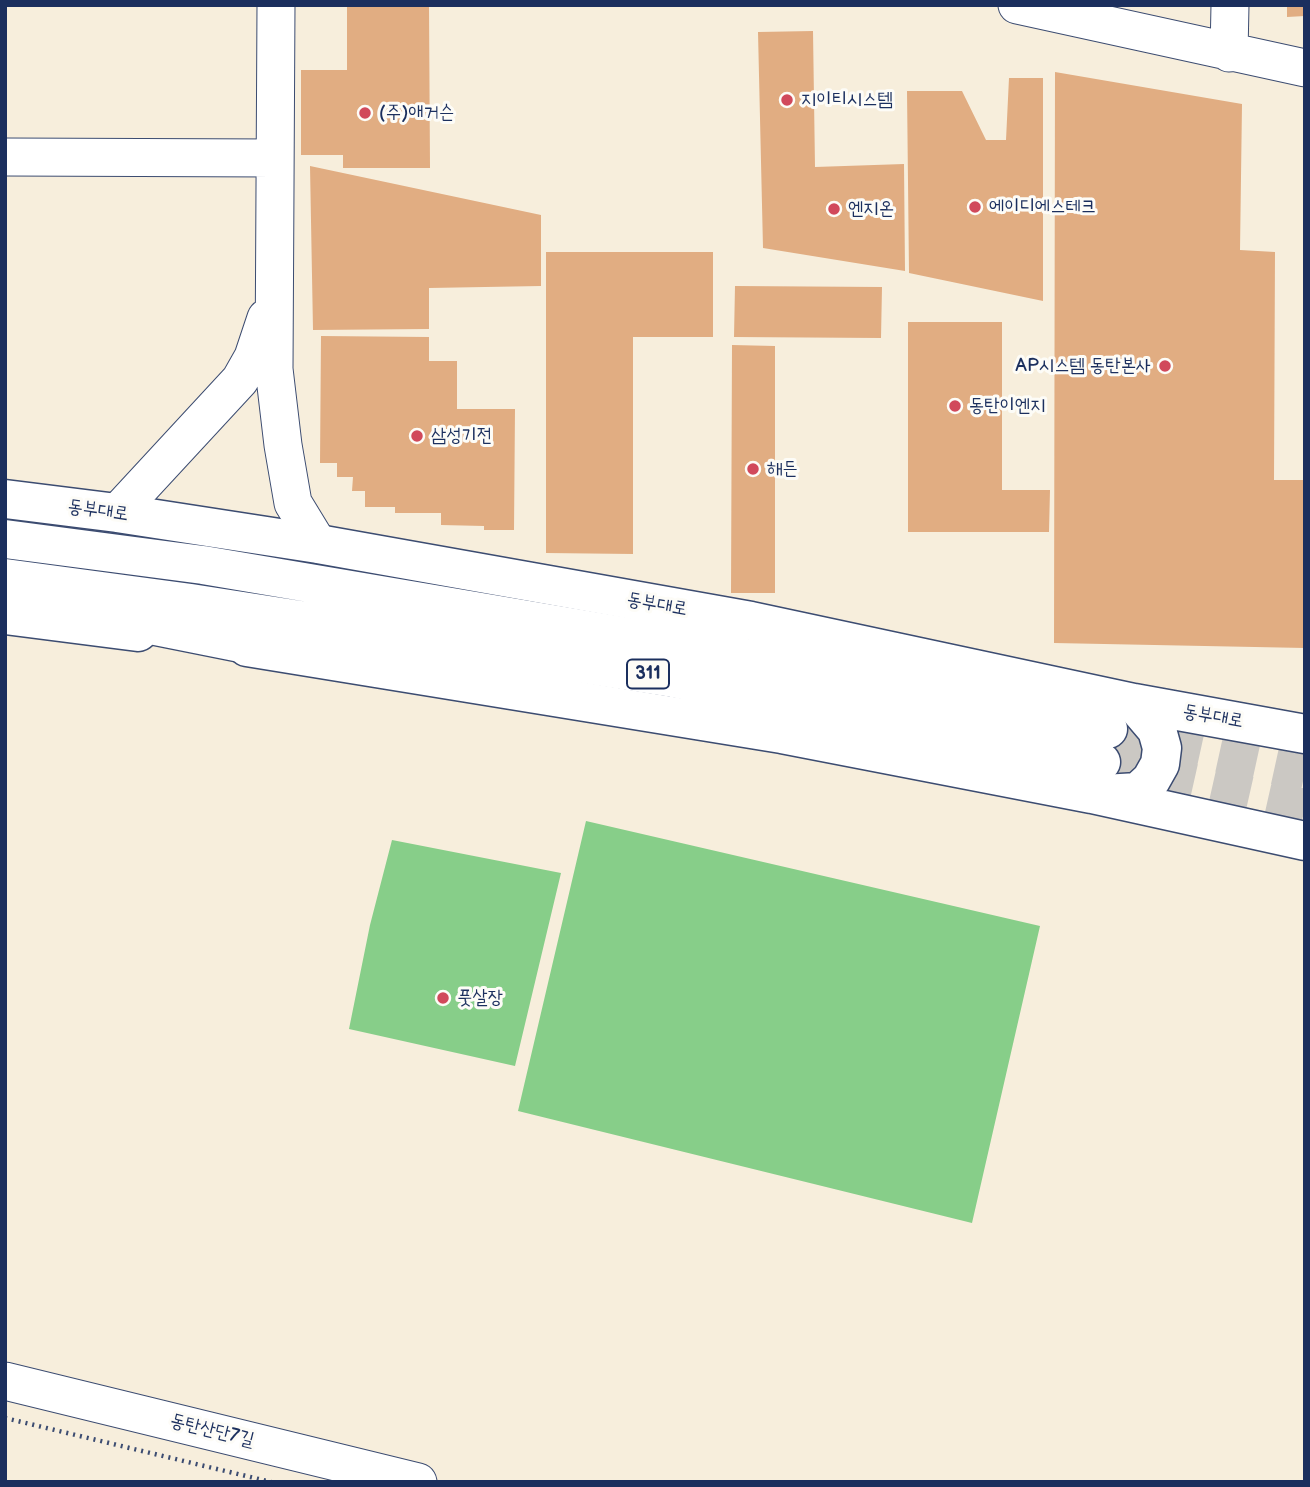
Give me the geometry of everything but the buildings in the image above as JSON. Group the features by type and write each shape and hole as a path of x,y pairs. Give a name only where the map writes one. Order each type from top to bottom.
{"main road":[{"name":"동부대로","path":"5,499 318,544 751,621 1135,703 1305,734"},
{"name":"동부대로","path":"5,539 203,565 705,650 1100,762 1305,841"},
{"name":"동부대로","path":"5,578 191,603 673,678 1100,762"},
{"path":"5,604 111,617 281,651"},
{"path":"5,615 281,651"},
{"name":"동부대로","path":"281,651 782,734 1100,762"},
{"path":"1100,762 1138,792 1151,780 1160,764 1162,748 1157,730 1135,703"}],"street":[{"path":"276,5 274,369 293,503 318,544"},
{"path":"1017,5 1305,68"},
{"path":"1229,53 1230,5"},
{"path":"5,157 275,158"},
{"path":"117,513 240,380 253,357 274,294"},
{"name":"동탄산단7길","path":"5,1381 418,1482"}],"path":[{"path":"5,1418 271,1482"}],"green space":[{"path":"586,821 1040,926 972,1223 518,1111"},
{"path":"392,840 561,873 515,1066 349,1029 370,925"}],"tunnel":[{"path":"1108,729 1305,772"},
{"path":"1101,762 1305,808"}],"place":[{"name":"지이티시스템","path":"787,100"},
{"name":"(주)애거슨","path":"365,113"},
{"name":"에이디에스테크","path":"975,207"},
{"name":"엔지온","path":"834,209"},
{"name":"AP시스템 동탄본사","path":"1165,366"},
{"name":"동탄이엔지","path":"955,406"},
{"name":"삼성기전","path":"417,436"},
{"name":"해든","path":"753,469"},
{"name":"풋살장","path":"443,998"}]}
